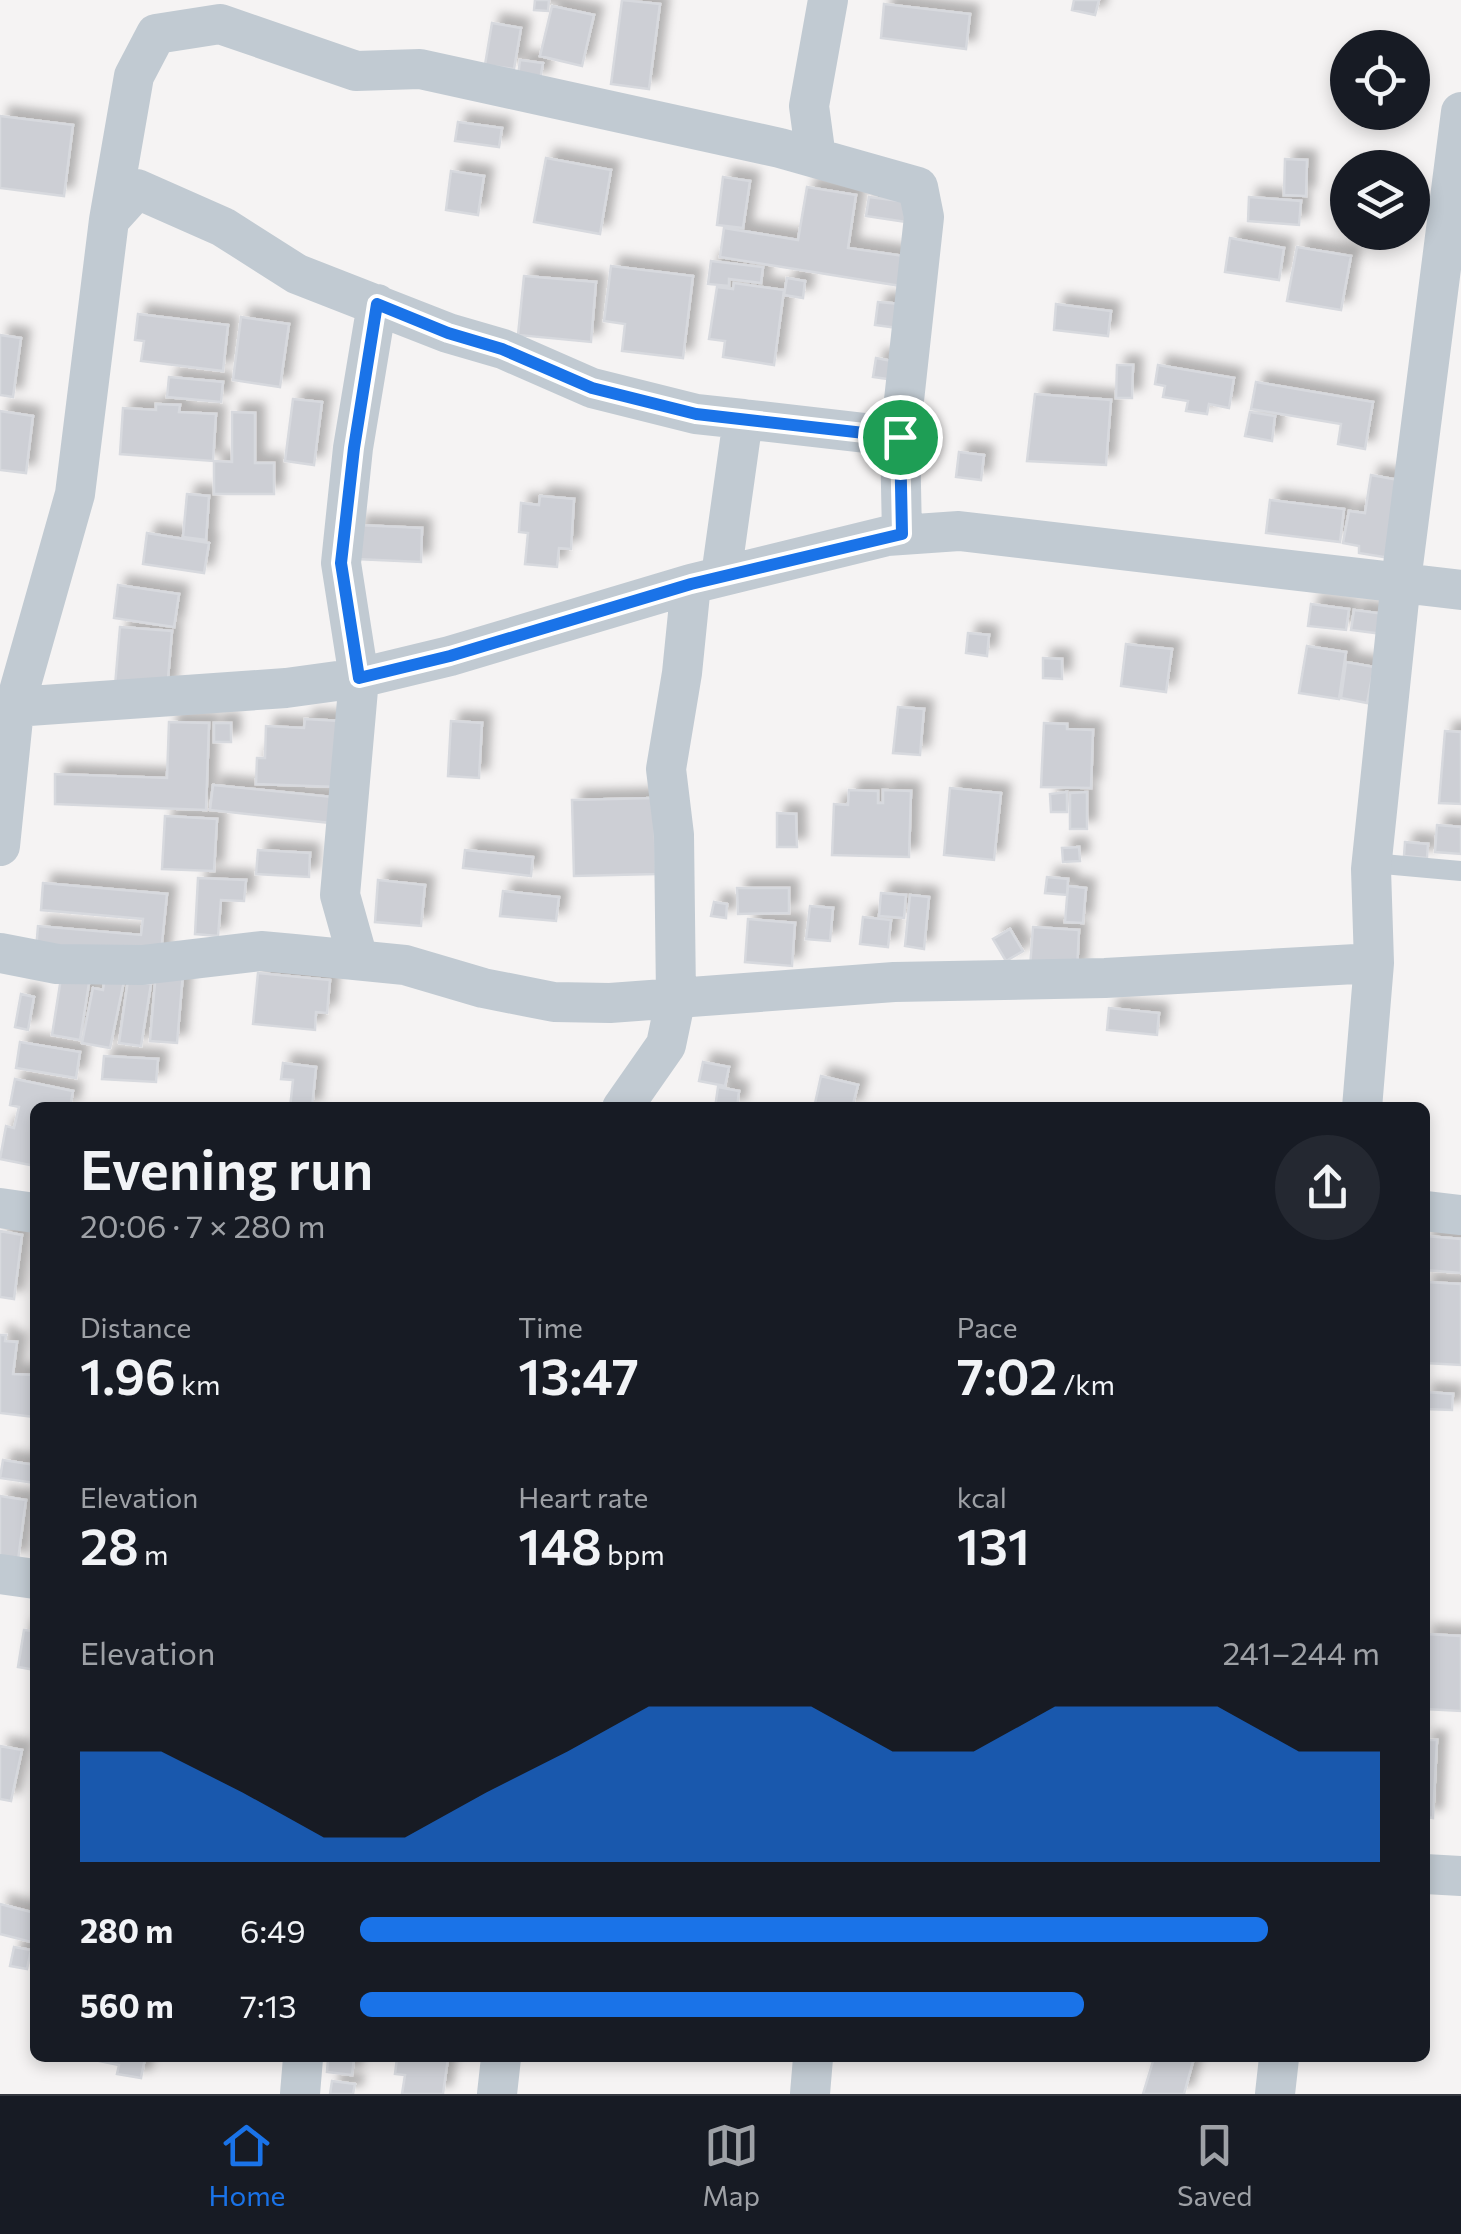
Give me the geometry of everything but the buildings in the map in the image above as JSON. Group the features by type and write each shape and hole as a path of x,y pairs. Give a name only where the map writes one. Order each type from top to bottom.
{"street":[{"path":"816,158 809,106 828,0"},
{"path":"0,846 7,708 75,494 109,220 134,76 156,34 220,24 356,72 420,69 816,158 918,187 924,216 900,437 902,534"},
{"path":"1362,1102 1374,963 1372,864 1401,580 1461,112"},
{"path":"109,220 137,189 223,228 297,274 448,333 502,349 592,388 696,414 900,437"},
{"path":"358,959 340,895 359,678 341,563 377,304"},
{"path":"626,1102 666,1045 676,997 674,835 666,768 682,673 743,419"},
{"path":"7,708 286,688 359,678 450,656 706,580 902,534 958,531 1461,590"},
{"path":"0,953 57,964 142,965 261,952 358,959 406,965 483,988 554,1002 610,1002 894,982 1105,978 1374,963"},
{"path":"0,1208 30,1211"},
{"path":"1430,1212 1461,1215"},
{"path":"0,1574 30,1578"},
{"path":"1430,1874 1461,1876"},
{"path":"300,2094 303,2062"},
{"path":"497,2094 501,2062"},
{"path":"810,2094 812,2062"},
{"path":"1275,2094 1279,2062"}],"lane":[{"path":"1372,864 1461,871"}],"route":[{"path":"377,304 448,333 502,349 592,388 696,414 900,437 902,534 691,584 450,656 359,678 341,563 377,304"}]}
